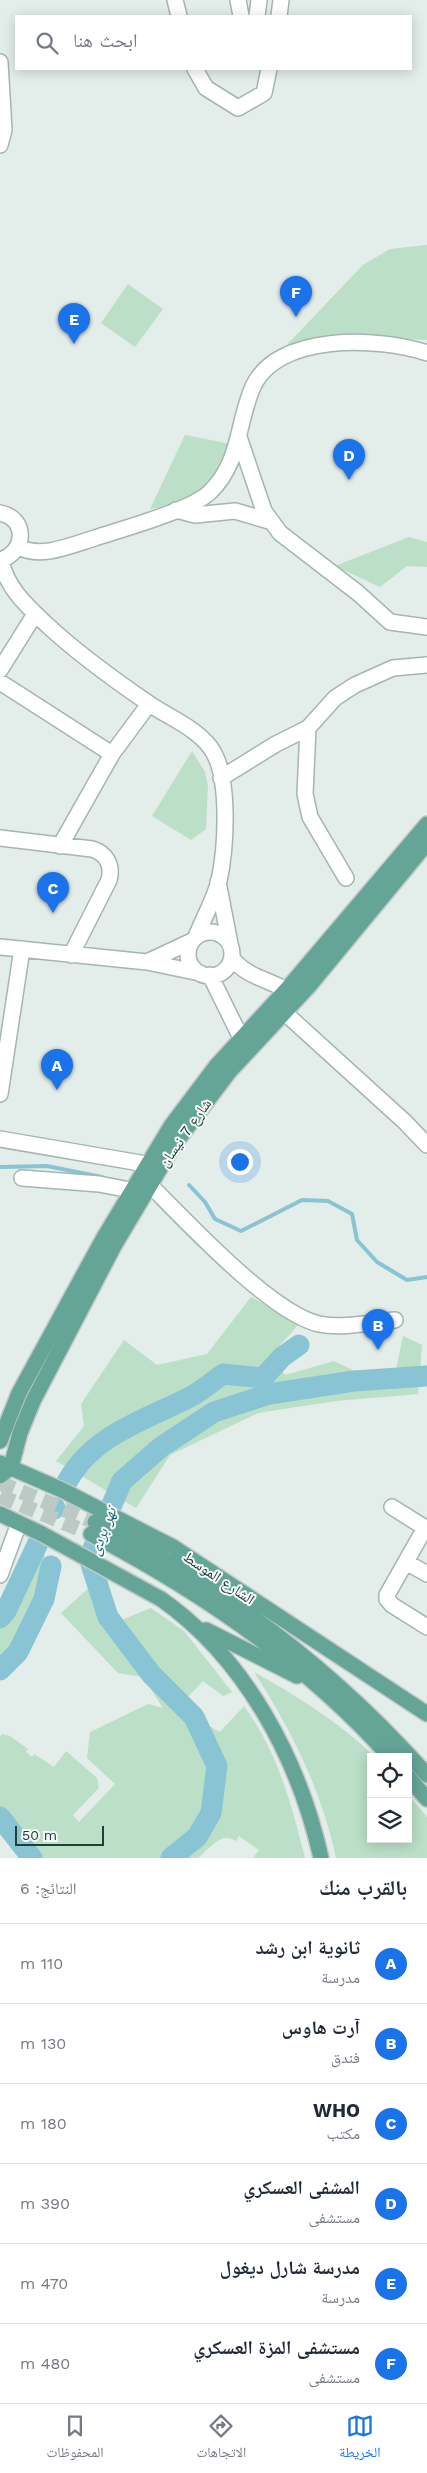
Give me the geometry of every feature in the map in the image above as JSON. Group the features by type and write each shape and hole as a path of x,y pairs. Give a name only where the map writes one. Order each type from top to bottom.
{"main road":[{"name":"شارع 7 نيسان","path":"4,1469 33,1401 114,1246 150,1184 200,1108 247,1042 284,1013 292,993 427,824"},
{"name":"شارع 7 نيسان","path":"0,1441 19,1393 130,1190 194,1094 247,1042 427,843"},
{"name":"الشارع الموسط","path":"4,1469 104,1510 173,1547 264,1616 338,1686 427,1775"},
{"path":"0,1514 161,1599 196,1625 316,1685"},
{"name":"الشارع الموسط","path":"386,1753 357,1722 257,1636 207,1600 93,1528 178,1566 427,1714"},
{"path":"196,1625 234,1668 282,1744 303,1796 321,1858"},
{"path":"412,1782 427,1799"}],"street":[{"path":"175,0 179,15"},
{"path":"238,0 241,15"},
{"path":"257,15 259,0"},
{"path":"279,15 281,0"},
{"path":"0,62 2,137"},
{"path":"196,70 206,88 238,108 264,93 269,70"},
{"path":"19,547 30,552 44,552 126,528 201,500 218,483 232,462 255,382 266,368 279,360 309,348 348,342 401,346 427,353"},
{"path":"239,437 269,521 286,539 358,593 390,622 427,627"},
{"path":"176,510 195,515 236,511 269,521"},
{"path":"0,513 11,517 20,527 21,540 19,547 8,558 0,560 11,588 35,614 75,650 149,704 204,740 216,757 221,778 224,827 218,882 194,939 189,958 205,974 247,1042"},
{"path":"0,670 35,614"},
{"path":"221,778 284,739 308,728 335,698 355,685 393,668 427,665"},
{"path":"0,682 112,754"},
{"path":"60,846 112,754 149,704"},
{"path":"308,728 305,794 310,817 346,878"},
{"path":"0,838 97,850 108,860 109,880 71,955"},
{"path":"0,947 147,962 205,974 224,971 231,951 218,882"},
{"path":"147,962 208,932 215,932 221,934 245,972 292,993"},
{"path":"0,1094 22,949"},
{"path":"284,1013 425,1139"},
{"path":"0,1139 146,1164"},
{"path":"22,1178 99,1184 130,1190"},
{"path":"150,1184 256,1286 307,1320 330,1326 396,1320"},
{"path":"392,1507 426,1529 387,1595 387,1599 392,1605 427,1627"},
{"path":"0,1575 20,1523"},
{"path":"406,1562 427,1574"}],"green space":[{"path":"427,245 427,340 337,336 281,351 363,265 390,249"},
{"path":"128,284 163,309 135,347 101,323"},
{"path":"185,435 231,444 225,462 215,479 201,493 176,505 150,509"},
{"path":"409,537 427,542 427,567 407,566 380,587 335,566"},
{"path":"192,751 205,772 208,786 206,829 191,840 152,816"},
{"path":"251,1297 300,1323 272,1354 285,1375 334,1361 361,1374 396,1370 403,1336 422,1345 418,1394 336,1401 258,1413 170,1455 136,1508 56,1461 84,1426 81,1404 124,1340 157,1365 207,1354"},
{"path":"41,1553 46,1557 43,1599 15,1652 0,1667 0,1625 10,1613"},
{"path":"91,1586 102,1618 179,1713 194,1717 220,1732 244,1706 275,1760 289,1798 305,1858 253,1858 259,1850 239,1836 236,1841 231,1838 221,1839 198,1858 36,1858 0,1811 0,1737 2,1734 10,1736 28,1749 26,1752 32,1757 34,1754 54,1767 66,1751 97,1778 99,1788 73,1815 79,1822 115,1784 87,1758 90,1732 148,1704 163,1708 143,1677 118,1673 61,1613"},
{"path":"151,1608 184,1631 232,1692 223,1696 203,1681 186,1699 119,1621"},
{"path":"254,1672 317,1710 347,1732 371,1753 367,1753 367,1843 412,1843 412,1799 427,1817 427,1858 336,1858 314,1785 293,1738"}],"waterway":[{"path":"0,1167 47,1166 102,1177"},
{"path":"189,1185 205,1202 215,1219 241,1231 302,1200 328,1201 352,1214 357,1240 377,1262 407,1280 427,1277"},
{"path":"64,1488 75,1470 88,1455 119,1431 192,1396 223,1374 263,1378 282,1357 299,1345"},
{"name":"نهر بردى","path":"171,1858 197,1837 211,1813 217,1766 194,1717 151,1674 108,1617 89,1558 122,1481 161,1447 214,1412 269,1394 354,1381 427,1376"},
{"path":"0,1618 6,1611 38,1543"},
{"path":"0,1670 18,1652 44,1599 51,1566"},
{"name":"نهر بردى","path":"0,1817 32,1858"}],"tunnel":[{"path":"0,1483 95,1522"},
{"path":"0,1496 91,1534"}],"place":[{"name":"مستشفى المزة العسكري","path":"296,317"},
{"name":"مدرسة شارل ديغول","path":"74,344"},
{"name":"المشفى العسكري","path":"349,480"},
{"name":"WHO","path":"53,913"},
{"name":"ثانوية ابن رشد","path":"57,1090"},
{"name":"آرت هاوس","path":"378,1350"}]}
